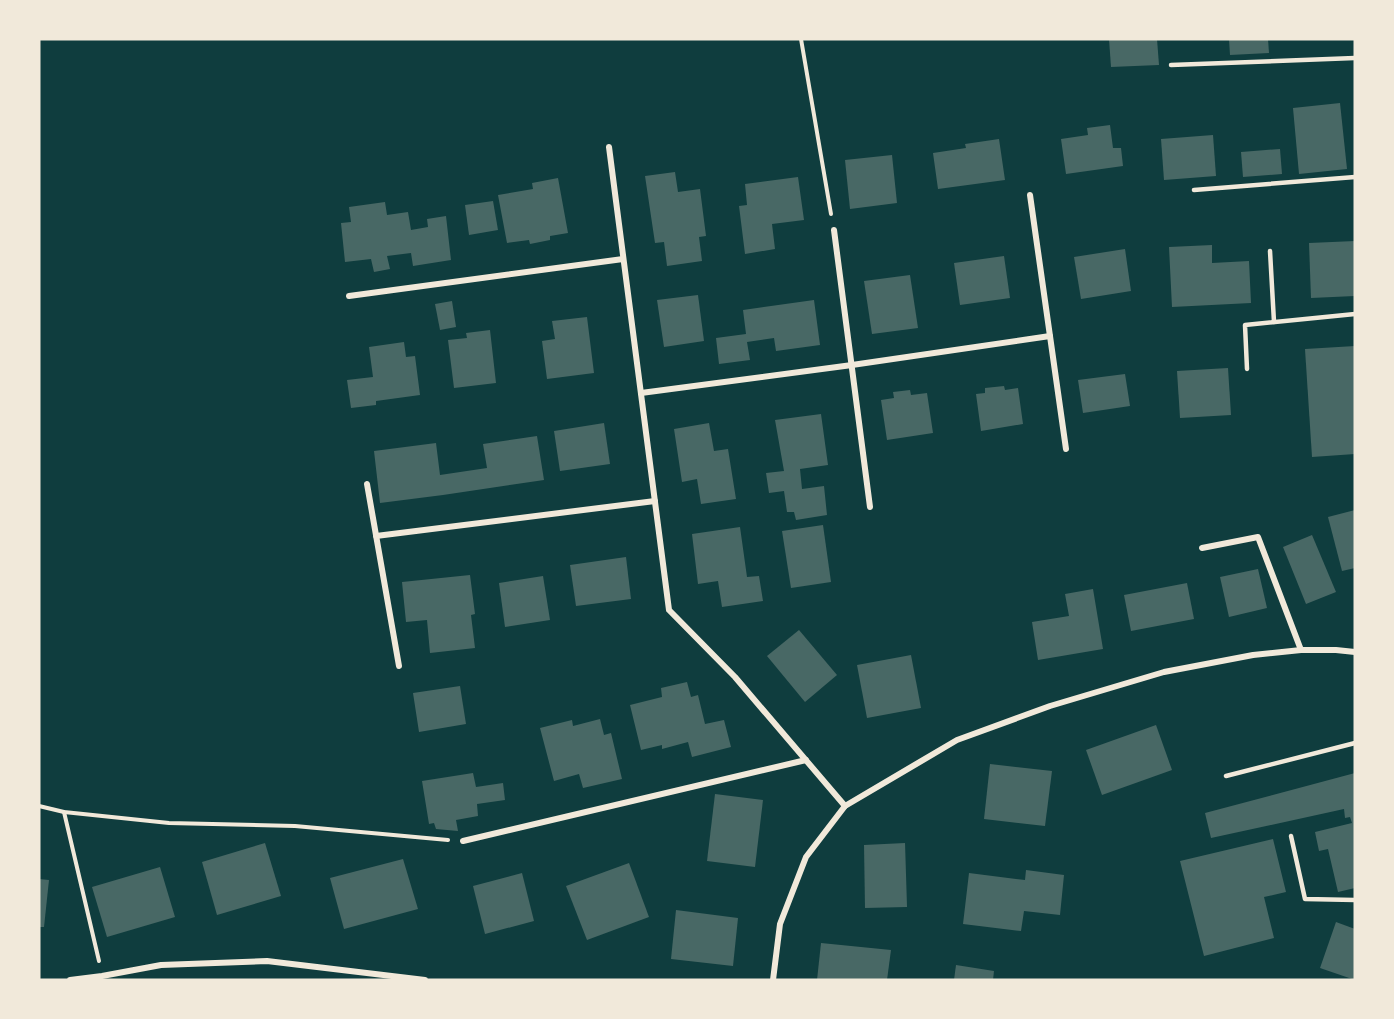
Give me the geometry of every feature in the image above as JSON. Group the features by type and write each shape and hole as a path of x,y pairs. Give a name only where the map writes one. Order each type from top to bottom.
{"street":[{"path":"609,147 669,610 735,677 845,806"},
{"path":"1030,195 1066,449"},
{"path":"834,230 870,507"},
{"path":"349,296 623,258"},
{"path":"641,393 1050,336"},
{"path":"367,484 399,666"},
{"path":"376,536 655,501"},
{"path":"1202,548 1258,537 1301,650"},
{"path":"773,980 780,924 806,857 845,806 957,740 1050,706 1164,672 1253,655 1301,650 1355,652"},
{"path":"464,841 806,760"},
{"path":"70,980 161,965 267,961 425,980"}],"lane":[{"path":"1172,65 1355,58"},
{"path":"1194,190 1355,177"},
{"path":"1270,251 1274,322"},
{"path":"1247,369 1245,325 1355,314"},
{"path":"1226,776 1355,743"},
{"path":"1291,836 1305,899 1355,900"}],"path":[{"path":"801,39 834,230"},
{"path":"39,806 64,812 169,823 295,826 464,841"},
{"path":"64,812 102,976"}],"building":[{"path":"1109,39 1157,39 1159,65 1111,67"},
{"path":"1229,39 1268,39 1269,53 1230,55"},
{"path":"1340,103 1347,169 1299,174 1293,108"},
{"path":"1110,125 1113,148 1121,148 1123,166 1066,174 1061,139 1088,135 1087,128"},
{"path":"1213,135 1216,176 1164,180 1161,139"},
{"path":"999,139 1005,180 938,189 933,153 966,148 965,144"},
{"path":"1280,149 1282,174 1243,177 1241,152"},
{"path":"892,155 897,203 850,209 845,160"},
{"path":"675,172 678,192 700,189 706,236 699,237 702,261 667,266 664,242 655,243 645,176"},
{"path":"798,177 804,220 772,224 775,249 745,254 739,206 747,205 745,184"},
{"path":"558,178 568,233 550,236 550,240 530,244 529,240 507,243 498,195 533,189 532,183"},
{"path":"493,201 498,230 469,235 465,205"},
{"path":"385,202 387,215 408,212 411,230 428,227 427,219 446,216 451,260 413,266 411,253 387,256 390,269 374,272 371,259 345,262 341,223 351,222 349,207"},
{"path":"1355,241 1355,296 1311,298 1309,243"},
{"path":"1212,245 1212,263 1249,261 1251,303 1172,307 1169,247"},
{"path":"1125,249 1131,291 1081,299 1074,257"},
{"path":"1004,256 1010,298 960,305 954,263"},
{"path":"910,275 918,328 872,334 864,281"},
{"path":"698,295 704,341 664,347 657,300"},
{"path":"814,300 820,345 776,351 774,338 747,342 750,360 719,364 716,338 746,334 743,310"},
{"path":"452,301 456,327 440,330 435,304"},
{"path":"587,317 594,373 547,379 542,341 555,339 552,321"},
{"path":"490,330 496,383 454,388 448,340 467,338 466,333"},
{"path":"404,342 406,357 415,356 420,395 376,401 376,405 351,408 347,380 373,377 369,347"},
{"path":"1355,346 1355,454 1312,457 1305,349"},
{"path":"1228,368 1231,415 1180,418 1177,371"},
{"path":"1125,374 1130,406 1083,413 1078,380"},
{"path":"1004,386 1005,390 1018,388 1023,424 981,431 976,394 985,393 985,388"},
{"path":"910,390 911,395 927,393 933,433 887,440 881,400 894,398 893,392"},
{"path":"821,414 828,465 800,469 802,489 824,486 827,515 796,520 794,512 787,512 784,491 769,493 766,473 784,471 775,420"},
{"path":"604,423 610,464 560,471 554,431"},
{"path":"709,423 714,451 728,449 736,499 701,504 697,479 682,482 674,429"},
{"path":"537,436 544,480 380,503 374,451 436,443 440,475 487,468 483,444"},
{"path":"1355,510 1355,568 1342,571 1328,517"},
{"path":"823,525 831,582 791,588 782,531"},
{"path":"740,527 747,577 759,576 763,601 722,607 718,581 698,584 692,534"},
{"path":"1312,535 1336,592 1306,604 1283,547"},
{"path":"626,557 631,599 576,606 570,565"},
{"path":"1258,569 1267,608 1229,617 1220,577"},
{"path":"470,575 475,614 471,615 475,648 430,653 427,620 406,622 402,582"},
{"path":"543,576 550,620 505,627 499,583"},
{"path":"1187,583 1194,619 1131,631 1124,595"},
{"path":"1093,589 1103,649 1038,660 1032,622 1069,616 1065,594"},
{"path":"799,630 837,675 805,702 767,656"},
{"path":"911,655 921,708 867,718 857,665"},
{"path":"687,682 691,697 698,695 705,724 724,720 731,747 692,757 688,742 662,749 662,745 641,750 630,705 662,697 661,688"},
{"path":"460,686 466,724 419,732 413,693"},
{"path":"600,719 604,735 611,733 622,779 583,788 579,774 554,781 540,728 572,720 573,726"},
{"path":"1156,725 1172,770 1102,795 1086,750"},
{"path":"990,764 1052,771 1045,826 984,819"},
{"path":"473,773 476,787 503,783 505,800 477,804 478,816 456,820 458,831 436,829 434,823 429,824 422,781"},
{"path":"1355,773 1355,888 1338,892 1328,849 1319,851 1315,832 1352,823 1350,817 1345,818 1344,809 1211,838 1205,813"},
{"path":"715,794 763,800 755,867 707,861"},
{"path":"1273,839 1286,892 1264,897 1274,938 1204,956 1180,861"},
{"path":"265,843 281,896 217,915 202,862"},
{"path":"905,843 907,907 865,908 864,845"},
{"path":"403,859 418,909 344,929 330,878"},
{"path":"629,863 649,917 587,940 566,886"},
{"path":"160,867 175,917 107,937 92,887"},
{"path":"1026,870 1064,875 1060,915 1024,911 1021,931 963,924 969,873 1025,880"},
{"path":"522,873 534,921 485,934 473,886"},
{"path":"39,879 49,880 44,927 39,927"},
{"path":"676,910 738,918 733,966 671,959"},
{"path":"1336,922 1355,929 1355,980 1320,968"},
{"path":"821,943 891,950 887,980 817,980"},
{"path":"956,965 994,971 993,980 954,980"}]}
